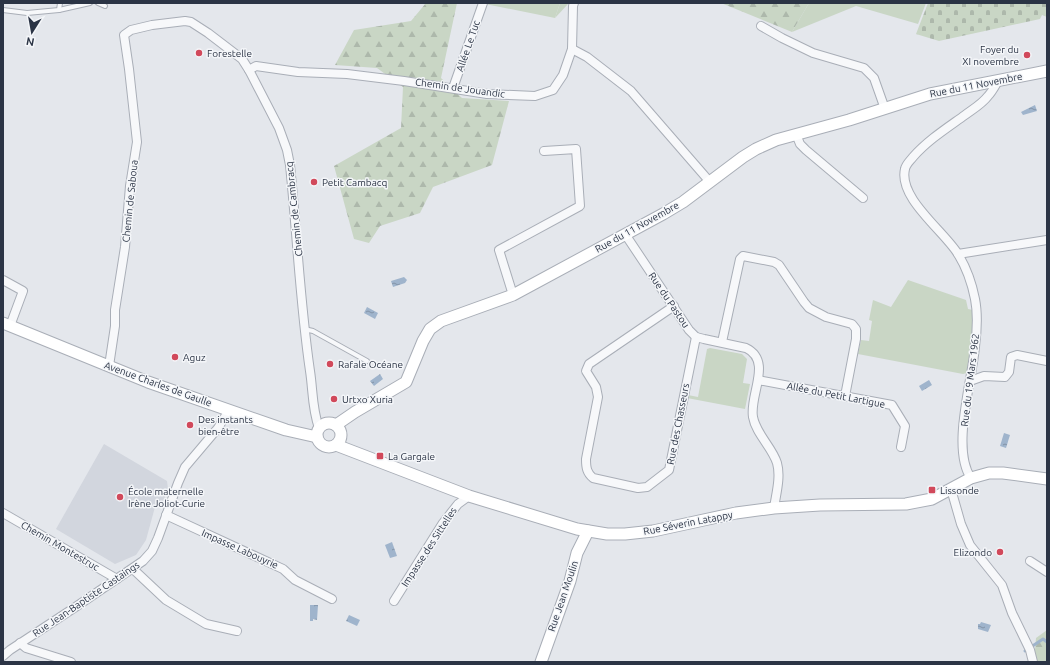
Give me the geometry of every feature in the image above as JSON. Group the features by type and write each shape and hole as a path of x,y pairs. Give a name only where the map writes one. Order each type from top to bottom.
{"street":[{"name":"Allée Le Tuc","path":"453,88 483,3"},
{"name":"Chemin de Jouandic","path":"249,70 256,66 298,72 346,74 404,80 487,94 535,96 553,90 563,76 572,49 574,3"},
{"name":"Chemin de Cambracq","path":"124,35 131,30 152,25 185,21 191,22 242,59 279,128 287,150 290,165 304,329 318,432"},
{"path":"761,26 813,53 864,68 874,78 885,109"},
{"name":"Chemin de Saboua","path":"109,366 115,326 115,310 125,247 130,186 137,142 124,35"},
{"path":"572,49 587,57 631,91 710,182"},
{"name":"Rue du 11 Novembre","path":"336,426 406,382 423,341 430,329 441,322 513,295 670,210 756,149 776,140 849,120 937,92 1047,71"},
{"name":"Rue du 19 Mars 1962","path":"971,478 968,473 963,453 964,419 975,348 976,315 971,282 958,254 910,197 904,179 907,164 924,145 980,104 989,95 998,81"},
{"path":"796,134 800,144 806,150 863,198"},
{"path":"513,295 499,250 580,206 576,149 544,150"},
{"name":"Rue du Pastou","path":"625,234 696,337 746,348 752,350 757,356 760,365 753,408 753,417 755,426 777,462 779,474 774,508"},
{"path":"958,254 1047,240"},
{"path":"722,342 740,259 743,256 774,262 779,265 809,308 826,317 852,324 856,329 856,338 845,396"},
{"path":"3,280 23,291 6,325"},
{"name":"Rue des Chasseurs","path":"674,306 591,362 586,367 586,371 596,388 598,397 586,459 586,468 589,474 594,478 638,488 647,487 669,470 696,337"},
{"name":"Avenue Charles de Gaulle","path":"6,325 148,382 286,430 318,432"},
{"path":"970,381 984,376 1005,377 1009,372 1011,357 1017,355 1047,361"},
{"name":"Allée du Petit Lartigue","path":"758,380 892,405 905,426 901,448"},
{"name":"Rue Jean-Baptiste Castaings","path":"3,656 20,643 133,569 152,552 185,467 218,428 229,410"},
{"path":"327,423 336,426 340,433 339,441 336,445 332,447 322,445 318,442 318,432 327,423"},
{"name":"Rue Séverin Latappy","path":"336,445 469,496 588,531 625,534 652,531 736,513 774,508 906,504 932,499 971,478 989,473 1003,473 1047,479"},
{"path":"951,489 961,524 970,545 1002,585 1012,613 1030,648 1033,662"},
{"name":"Impasse des Sittelles","path":"394,601 443,523 458,504 469,496"},
{"name":"Chemin Montestruc","path":"3,513 117,579"},
{"name":"Impasse Labouyrie","path":"166,515 283,569 295,580 332,599"},
{"name":"Rue Jean Moulin","path":"540,662 570,581 577,553 588,531"},
{"path":"1030,561 1047,572"},
{"path":"133,569 166,600 206,624 236,631"},
{"path":"20,643 26,648 71,662"}],"lane":[{"path":"58,10 60,3"},
{"path":"3,10 27,13 58,10 90,3"},
{"path":"98,3 105,6"},
{"path":"304,329 313,331 367,362"}],"shaded area":[{"name":"École maternelle Irène Joliot-Curie","path":"104,444 167,481 168,489 162,504 155,507 146,540 136,555 115,564 56,529"}],"green space":[{"path":"426,3 457,3 441,78 462,98 509,101 492,165 433,187 420,213 380,226 369,243 354,239 334,166 401,128 403,87 377,68 335,65 354,30 411,21"},
{"path":"480,3 560,3 555,18"},
{"path":"560,3 569,3 555,18"},
{"path":"721,3 809,3 792,32"},
{"path":"809,3 926,3 918,24 856,6 792,32"},
{"path":"928,3 1047,3 1047,17 1042,15 1040,19 939,41 916,34"},
{"path":"908,280 966,300 968,309 973,310 971,350 967,373 963,374 858,354 861,340 869,341 872,321 869,320 873,300 891,307"},
{"path":"710,348 742,354 747,359 743,383 750,384 745,409 687,398 688,395 698,397 707,349"},
{"path":"1047,630 1047,662 1034,662 1036,638"}],"water":[{"path":"1035,105 1037,111 1023,115 1021,112"},
{"path":"404,277 407,280 405,283 393,287 391,281"},
{"path":"367,307 378,313 375,319 364,313"},
{"path":"380,374 383,379 374,386 370,381"},
{"path":"929,380 932,385 922,391 919,386"},
{"path":"1004,433 1010,435 1006,448 1000,446"},
{"path":"392,542 397,556 390,558 385,545"},
{"path":"310,605 318,605 317,620 313,619 313,621 310,621"},
{"path":"349,615 360,620 357,626 346,621"},
{"path":"981,622 991,625 988,632 978,629 978,624"}],"waterway":[{"path":"1025,651 1043,639 1047,642"}],"place":[{"name":"Forestelle","path":"199,53"},
{"name":"Foyer du XI novembre","path":"1027,55"},
{"name":"Petit Cambacq","path":"314,182"},
{"name":"Aguz","path":"175,357"},
{"name":"Rafale Océane","path":"330,364"},
{"name":"Urtxo Xuria","path":"334,399"},
{"name":"Des instants bien-être","path":"190,425"},
{"name":"La Gargale","path":"380,456"},
{"name":"Lissonde","path":"932,490"},
{"name":"École maternelle Irène Joliot-Curie","path":"120,497"},
{"name":"Elizondo","path":"1000,552"}]}
